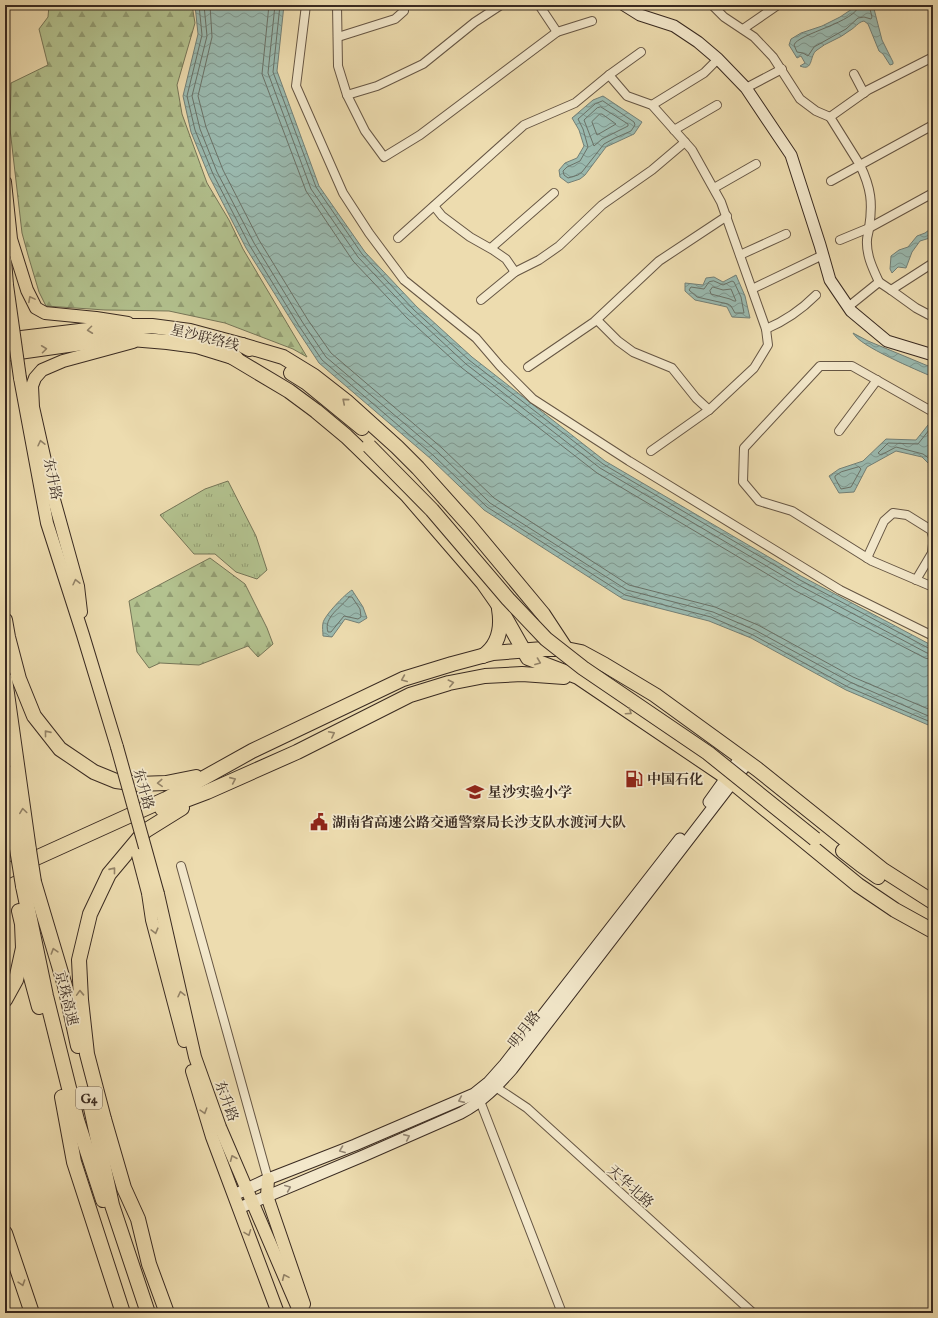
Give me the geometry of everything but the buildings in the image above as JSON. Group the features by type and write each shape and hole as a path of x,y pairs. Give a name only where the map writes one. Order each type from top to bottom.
{"highway":[{"name":"星沙联络线","path":"5,340 121,326 147,326 190,331 242,345 265,356 307,383 353,420 372,443"},
{"path":"5,354 96,341 131,339 197,346 227,354 252,364 301,390 336,418 372,443 508,599 546,639 582,668 708,753 860,865 911,899 933,909"},
{"path":"242,345 283,358 314,376 346,401 397,447 418,468 469,526 543,614 566,649"},
{"path":"227,354 289,391 346,436 407,495 483,583 497,603 528,658 578,677 729,780 858,885 895,910 933,931"},
{"path":"483,656 490,652 498,638 500,616 497,603"},
{"path":"5,620 19,679 34,716 60,749 94,772 116,781 138,784 166,783 212,774"},
{"path":"5,801 16,860 166,799 252,751 409,677 493,653 523,650 566,649 581,652 655,695 745,759 883,870 933,902"},
{"path":"5,880 162,809 207,792 297,752 410,695 449,682 485,676 522,674 566,678 596,690"},
{"name":"京珠高速","path":"5,679 16,860"},
{"name":"京珠高速","path":"5,771 16,860 24,887 46,996 77,1120 140,1313"},
{"path":"149,1264 138,1219 124,1188 108,1134 87,1054 81,1000 79,960 90,914 109,874 145,831 207,792"},
{"path":"817,834 876,887 933,921"},
{"path":"24,887 22,924 23,948 61,1090 74,1162 123,1313"},
{"name":"京珠高速","path":"24,887 65,986 112,1205 148,1313"},
{"path":"5,1000 16,980 23,948"},
{"path":"67,1080 74,1122 98,1235 129,1313"},
{"path":"88,1095 98,1117 133,1225 167,1313"},
{"path":"5,1233 32,1313"}],"main road":[{"path":"5,182 11,239 27,290 36,308 45,313 96,318 147,326"},
{"name":"东升路","path":"5,260 16,379 47,523 83,635 153,894 195,1057 220,1127 300,1313"},
{"name":"东升路","path":"5,315 26,448 44,525 113,748"},
{"path":"83,635 78,586 53,496 39,437 33,407 32,386 35,378 42,370 63,361 141,340"},
{"name":"东升路","path":"153,894 152,920 188,1057 212,1137 278,1313"},
{"path":"268,1179 267,1196 307,1313"}],"street":[{"path":"306,5 296,86 343,193 369,233 404,280 476,338 500,366 533,400 629,461 840,590 933,636"},
{"path":"337,5 338,66 347,94 365,131 384,157 420,135 557,32 592,21"},
{"path":"338,37 395,18 404,11 404,5"},
{"path":"347,94 377,86 423,64 475,22 501,5"},
{"path":"539,5 557,32"},
{"path":"624,5 640,15 674,26 698,42 718,59 746,88 791,155 830,280 848,307 887,341 933,355"},
{"path":"712,5 724,17 754,37 773,57 800,99 816,111 830,118 860,165 868,181 872,201 866,240 871,265 879,282 916,308 933,317"},
{"path":"743,29 778,5"},
{"path":"398,238 524,125 575,103 609,75 641,52"},
{"path":"830,118 864,93 933,57"},
{"path":"652,106 704,73 718,59"},
{"path":"746,88 782,70"},
{"path":"854,74 864,93"},
{"path":"609,75 627,96 652,106 692,150 714,188 727,216 766,329 768,345 754,368 709,410 651,451"},
{"path":"674,130 717,105"},
{"path":"831,181 933,125"},
{"path":"481,300 515,272 539,260 560,246 602,205 652,170 685,142"},
{"path":"714,188 756,164"},
{"path":"491,248 554,193"},
{"path":"840,240 869,228 933,193"},
{"path":"434,206 442,216 470,237 491,248 506,259 515,272"},
{"path":"528,367 597,320 659,261 727,216"},
{"path":"740,255 786,234"},
{"path":"752,289 823,255"},
{"path":"891,290 933,263"},
{"path":"848,307 879,282"},
{"path":"766,329 783,322 816,295"},
{"path":"597,320 618,341 633,352 672,368 696,398 709,410"},
{"path":"933,412 852,366 820,366 744,448 742,482 759,501 792,511 867,558 933,586"},
{"path":"840,431 877,380"},
{"path":"867,558 884,521 893,513 907,515 931,530 933,537"},
{"path":"916,580 932,553 933,544"},
{"name":"明月路","path":"239,1208 461,1113 480,1101 488,1086 714,795 729,780 745,759"},
{"path":"181,866 268,1179"},
{"path":"488,1086 480,1101 562,1313"},
{"name":"明月路","path":"234,1195 268,1179 355,1145 459,1101 488,1086"},
{"name":"天华北路","path":"488,1086 527,1108 753,1313"}],"green space":[{"path":"49,5 192,5 195,23 177,85 182,114 207,183 229,220 243,249 307,357 293,349 225,323 169,311 105,310 46,306 39,292 22,233 10,129 11,83 48,65 39,29 48,17"},
{"path":"228,481 256,536 267,570 257,579 236,572 215,554 194,554 160,515 205,489"},
{"path":"210,558 245,584 267,628 273,644 258,657 248,646 199,665 160,663 149,668 137,652 129,601"}],"water":[{"path":"195,5 284,5 277,71 319,186 365,252 417,307 472,357 605,461 801,576 933,646 933,727 846,690 751,638 709,621 623,599 484,510 431,459 319,363 246,248 209,176 191,132 183,96 198,34"},
{"path":"858,5 873,5 882,40 893,64 890,65 883,54 879,51 868,24 864,21 817,50 807,67 800,66 805,63 801,56 797,58 789,45 791,39 801,33 822,26 840,17"},
{"path":"603,96 642,122 634,134 606,147 585,175 580,179 568,183 560,177 559,170 565,163 577,158 584,146 579,130 572,118 593,100"},
{"path":"933,227 933,237 920,241 912,252 906,268 898,267 892,273 890,269 891,256 899,250 908,247 917,236 925,233"},
{"path":"736,275 745,296 750,318 732,317 727,307 695,300 685,291 685,283 703,285 706,278 714,277 723,282"},
{"path":"853,333 868,341 933,368 933,377 877,351"},
{"path":"932,420 933,461 930,465 922,457 896,451 867,467 854,492 839,493 829,476 839,469 863,461 886,439 916,440"},
{"path":"352,590 363,607 367,618 359,623 345,619 332,637 323,636 323,623 327,615 335,605"}],"place":[{"name":"中国石化","path":"634,779"},
{"name":"星沙实验小学","path":"475,792"},
{"name":"湖南省高速公路交通警察局长沙支队水渡河大队","path":"319,822"}]}
